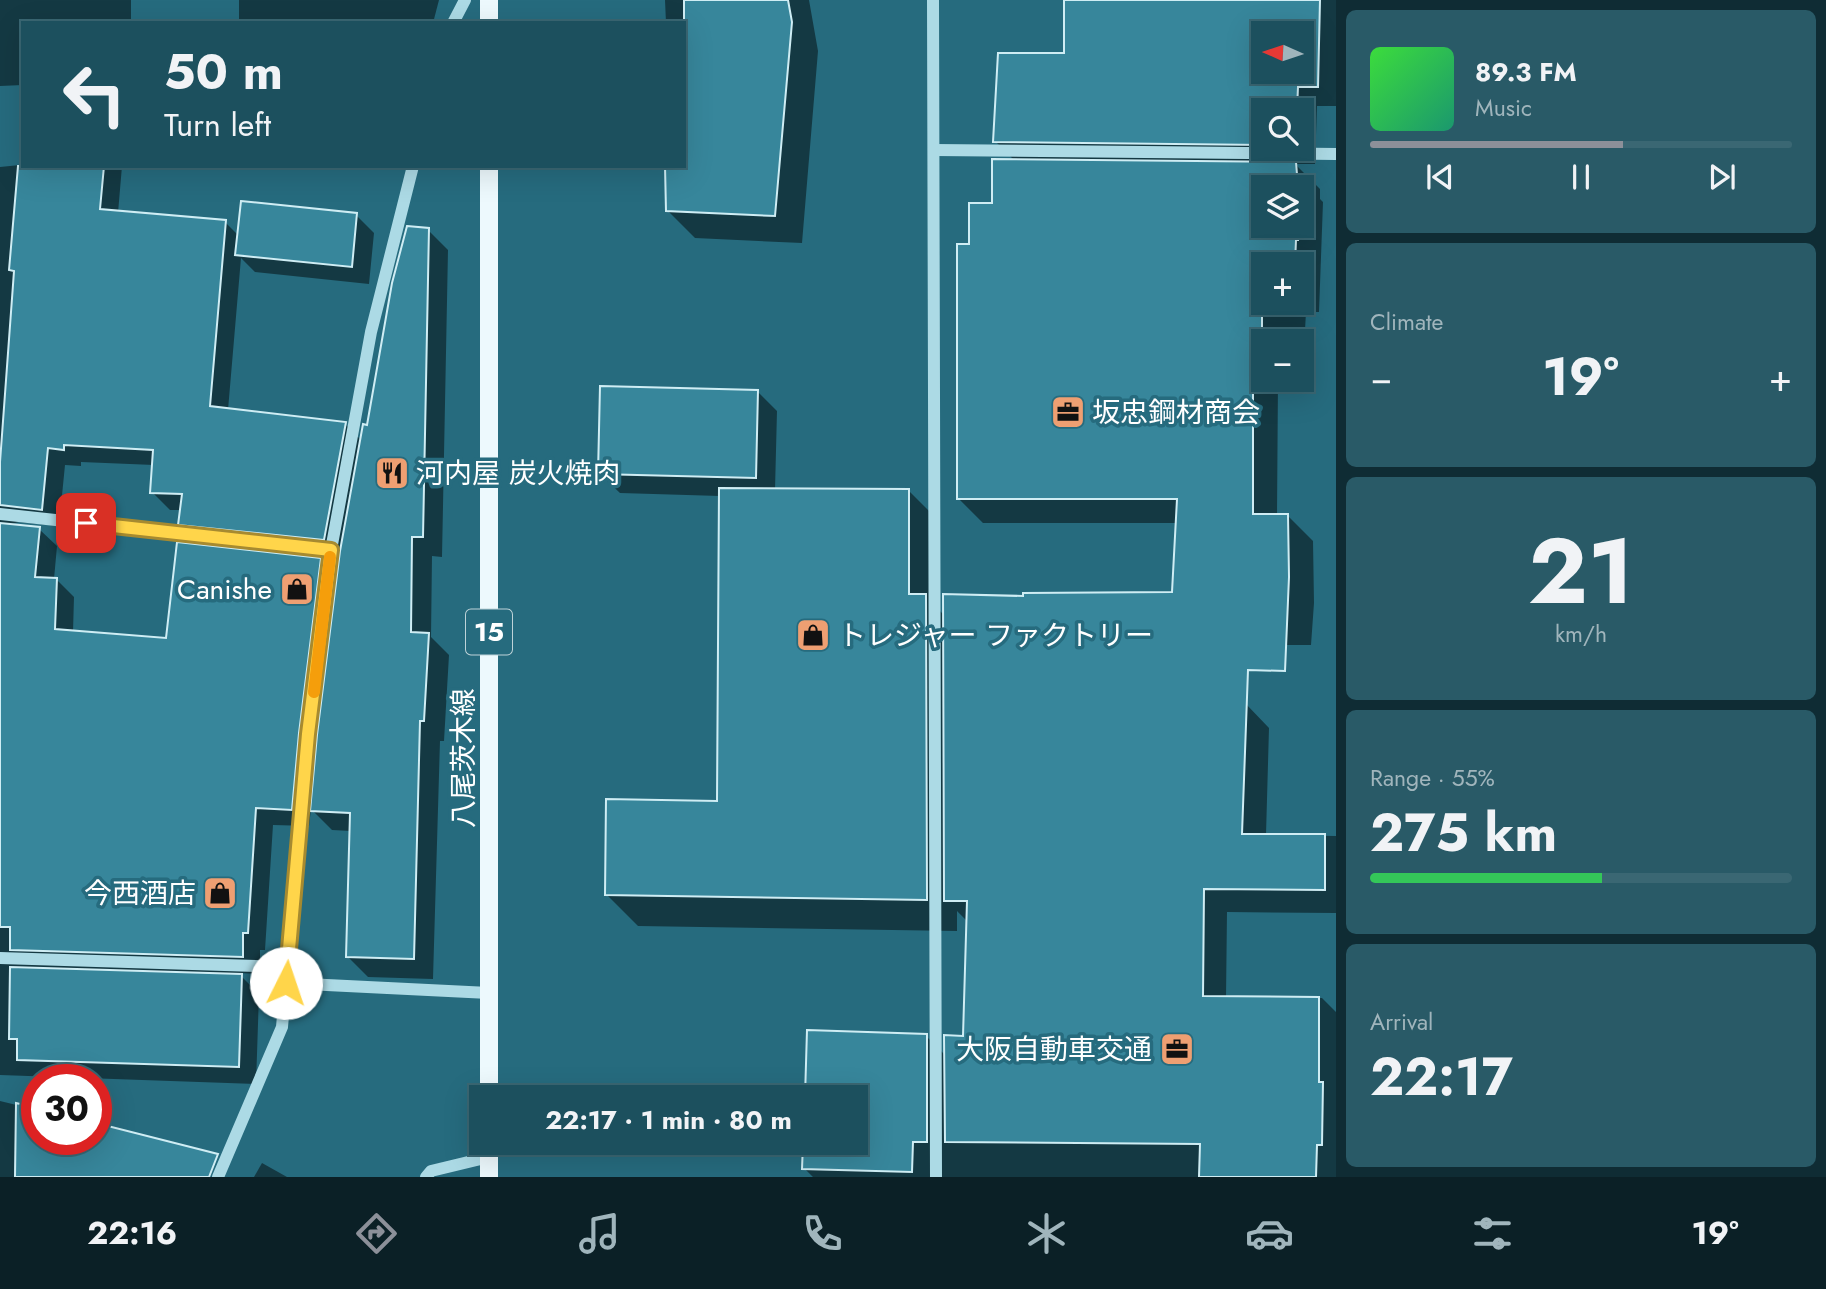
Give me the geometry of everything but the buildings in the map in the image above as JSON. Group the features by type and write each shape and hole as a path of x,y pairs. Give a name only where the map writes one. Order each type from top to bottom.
{"main road":[{"path":"489,0 489,21"},
{"name":"八尾茨木線","path":"489,168 489,1085"},
{"path":"489,1155 489,1177"}],"street":[{"path":"454,21 465,0"},
{"path":"933,0 936,1177"},
{"path":"934,150 1336,154"},
{"path":"218,1177 282,1027 308,734 331,550 371,332 413,168"},
{"path":"0,514 331,550"},
{"path":"0,958 287,967"},
{"path":"286,983 489,993"},
{"path":"426,1177 431,1171 475,1155"}],"slow traffic":[{"path":"314,692 330,557"}],"place":[{"name":"坂忠鋼材商会","path":"1068,412"},
{"name":"河内屋 炭火焼肉","path":"392,473"},
{"name":"Canishe","path":"297,589"},
{"name":"トレジャー ファクトリー","path":"813,635"},
{"name":"今西酒店","path":"220,893"},
{"name":"大阪自動車交通","path":"1177,1049"}],"route":[{"path":"86,523 331,550 308,734 286,983"}]}
